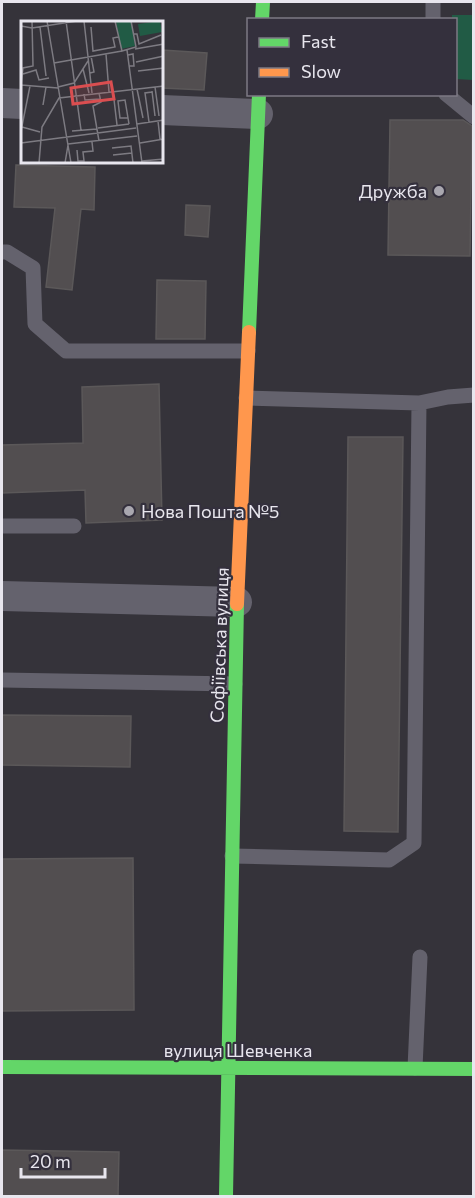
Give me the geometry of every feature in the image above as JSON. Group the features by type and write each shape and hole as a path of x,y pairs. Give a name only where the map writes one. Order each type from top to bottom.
{"street":[{"path":"262,18 263,2"},
{"path":"2,103 21,104"},
{"path":"164,110 258,104"},
{"name":"Софіївська вулиця","path":"226,1197 237,602 258,104"},
{"path":"2,596 237,602"},
{"name":"вулиця Шевченка","path":"2,1067 474,1069"}],"lane":[{"path":"433,2 433,18"},
{"path":"448,96 474,117"},
{"path":"2,252 7,252 33,268 35,324 66,351 248,351"},
{"path":"246,398 419,403 474,395"},
{"path":"232,856 389,860 414,843 419,403"},
{"path":"2,526 74,526"},
{"path":"2,680 235,684"},
{"path":"415,1068 420,957"}],"green space":[{"path":"452,15 473,15 473,80 457,79 457,18 452,18"}],"building":[{"path":"164,50 207,53 204,90 164,88"},
{"path":"390,120 463,120 472,126 470,256 388,255"},
{"path":"16,165 95,167 94,210 81,209 72,290 46,287 55,208 14,207"},
{"path":"186,205 210,206 208,237 185,235"},
{"path":"157,280 206,281 205,339 156,339"},
{"path":"159,384 162,520 86,523 85,490 2,493 2,445 83,443 82,387"},
{"path":"348,437 403,437 398,832 344,831"},
{"path":"2,715 131,716 130,767 2,765"},
{"path":"133,858 134,1010 2,1011 2,859"},
{"path":"2,1150 119,1152 118,1197 2,1197"}],"traffic: fast":[{"path":"262,18 263,2"},
{"path":"249,332 259,96"},
{"path":"226,1196 237,604"},
{"path":"2,1067 474,1069"}],"traffic: slow":[{"path":"237,604 249,332"}],"place":[{"name":"Дружба","path":"439,191"},
{"name":"Нова Пошта №5","path":"129,511"}]}
